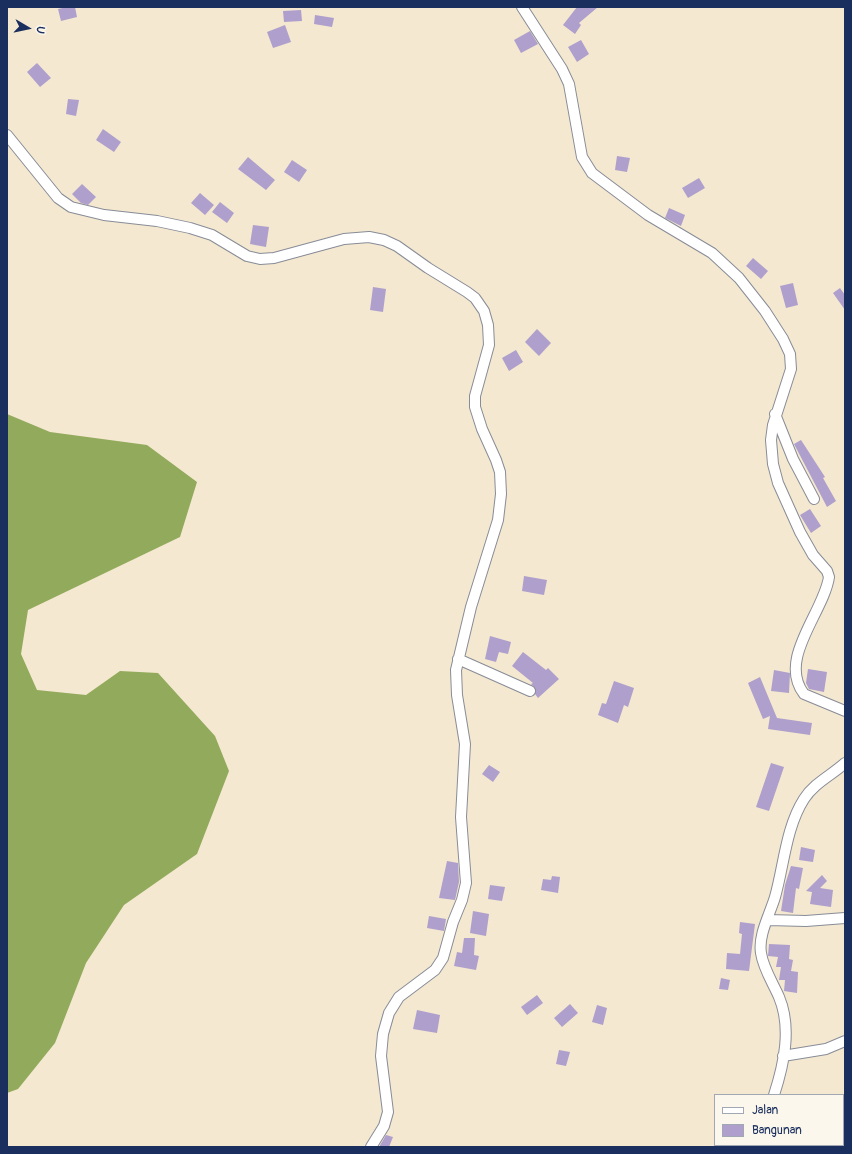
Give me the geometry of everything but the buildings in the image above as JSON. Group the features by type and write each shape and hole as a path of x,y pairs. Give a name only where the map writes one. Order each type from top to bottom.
{"street":[{"path":"522,7 562,69 569,84 582,157 592,173 648,215 712,253 739,278 776,326 788,348 791,366 775,414 771,440 771,453 778,483 807,546 827,572 829,577 800,649 797,666 798,683 801,690 808,697 845,711"},
{"path":"7,135 58,198 71,207 104,215 157,221 190,228 212,235 247,256 260,259 274,258 344,239 369,238 384,240 397,246 475,298 484,311 490,335 488,351 475,396 475,407 482,429 496,460 500,477 501,494 498,520 471,608 458,660 456,682 465,744 461,817 466,873 465,891 453,922 445,952 439,964 427,976 404,992 389,1013 383,1034 381,1056 388,1112 384,1126 371,1147"},
{"path":"775,414 793,459 814,499"},
{"path":"458,660 530,691"},
{"path":"774,1094 783,1056 786,1035 786,1017 775,986 760,952 764,932 781,878 793,825 799,808 810,791 845,763"},
{"path":"768,920 806,921 845,918"},
{"path":"783,1056 826,1049 845,1041"}],"green space":[{"path":"7,414 50,432 147,445 197,482 180,537 28,610 21,654 37,690 86,695 120,671 158,673 215,736 229,771 197,854 124,905 86,963 55,1043 18,1089 7,1093"}]}
